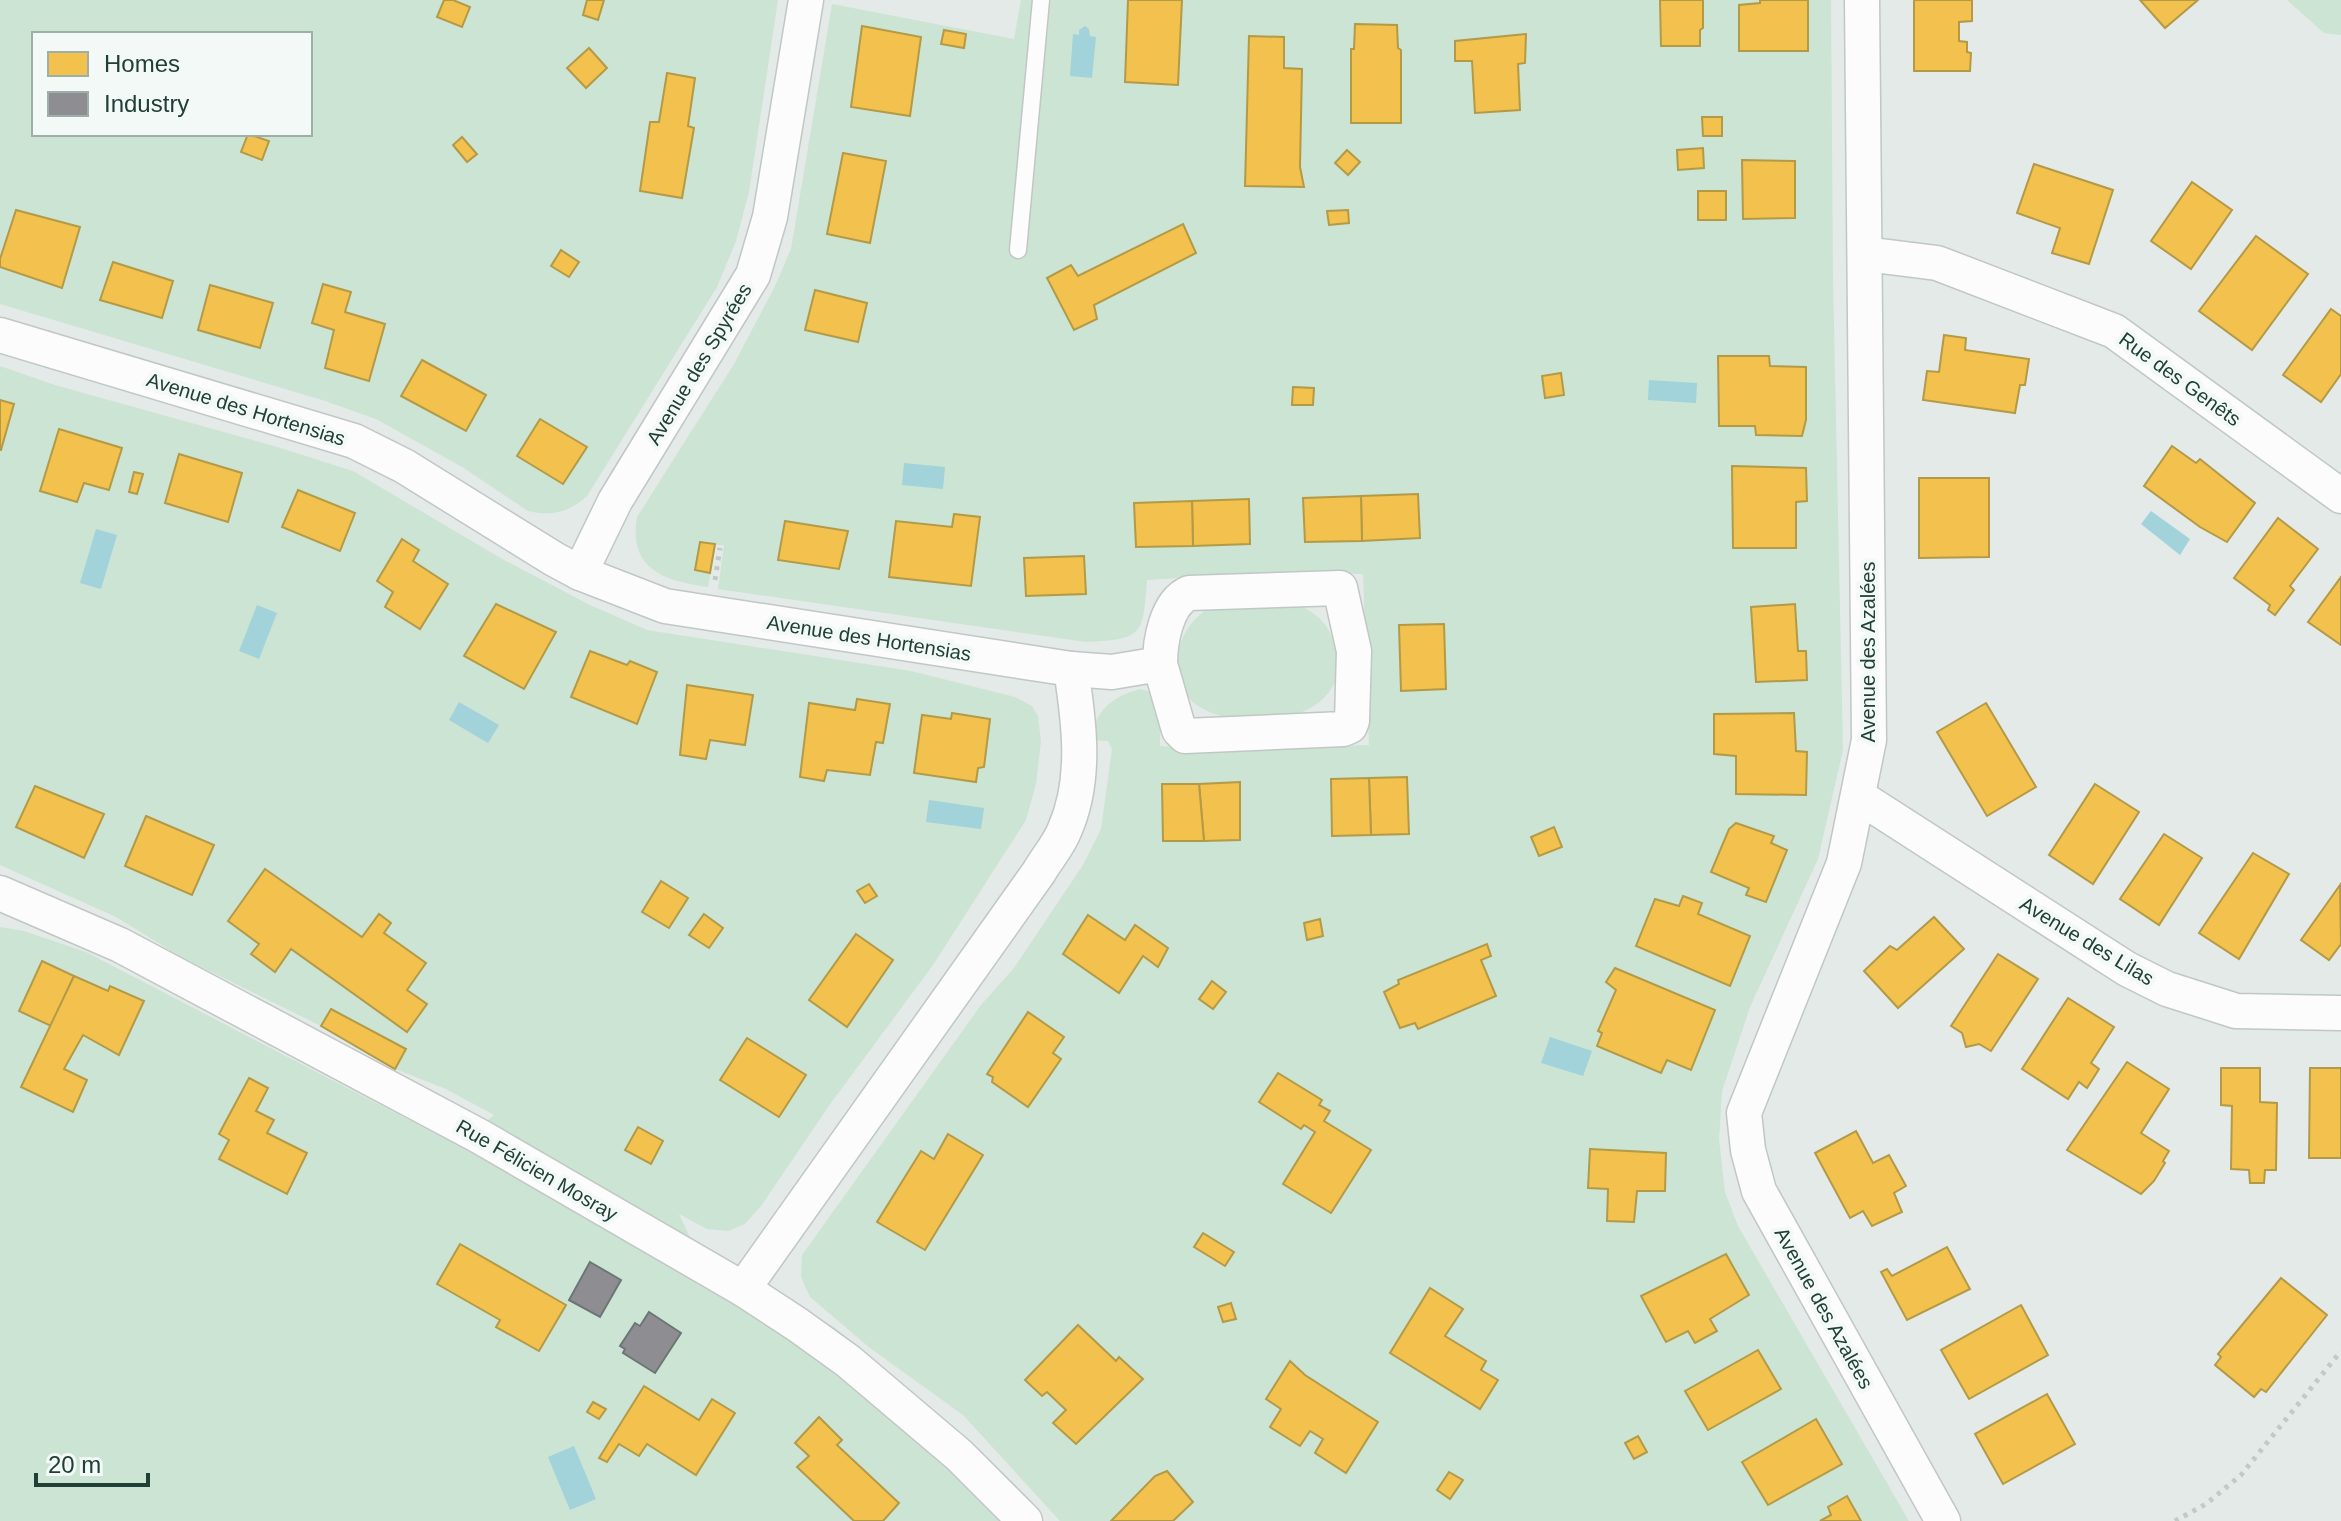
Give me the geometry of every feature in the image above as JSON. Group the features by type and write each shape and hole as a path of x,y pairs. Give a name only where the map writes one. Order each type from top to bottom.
{"street":[{"name":"Avenue des Spyrées","path":"580,573 615,501 753,275 770,217 806,0"},
{"name":"Avenue des Azalées","path":"1862,0 1869,740 1844,863 1744,1113 1748,1150 1759,1191 1943,1521"},
{"name":"Rue des Genêts","path":"1865,254 1937,263 2114,331 2341,496"},
{"name":"Avenue des Hortensias","path":"0,335 354,441 404,466 580,573 665,606 1071,669 1112,672 1160,664"},
{"path":"1340,588 1354,651 1352,721 1350,726 1343,729 1185,736 1179,730 1160,664 1163,629 1182,596 1189,593 1340,588"},
{"path":"743,1289 1039,872 1065,830 1072,809 1079,759 1079,725 1071,669"},
{"name":"Avenue des Lilas","path":"1858,796 2127,969 2167,989 2236,1011 2341,1013"},
{"name":"Rue Félicien Mosray","path":"0,893 120,945 479,1136 743,1289 848,1361 959,1455 1025,1521"}],"lane":[{"path":"1018,250 1041,0"}],"path":[{"path":"2175,1521 2206,1504 2241,1475 2341,1351"}],"green space":[{"path":"0,0 778,0 749,192 736,241 717,287 587,496 574,506 552,513 528,511 462,467 376,419 0,304"},
{"path":"1021,0 1831,0 1833,279 1843,750 1818,859 1750,1007 1722,1091 1719,1139 1725,1192 1738,1226 1909,1521 1060,1521 963,1415 870,1348 810,1297 801,1277 802,1255 981,1005 1014,968 1083,865 1101,829 1112,749 1108,741 1092,740 1096,721 1107,706 1140,689 1155,693 1160,711 1160,746 1218,750 1369,745 1363,574 1252,573 1147,580 1144,613 1136,631 1119,639 1086,642 718,589 724,545 715,545 708,587 692,584 653,570 638,549 637,517 734,364 791,249 832,4 1014,39"},
{"path":"2287,0 2341,0 2341,35 2324,33"},
{"path":"0,366 55,385 353,471 504,560 590,605 647,630 911,671 1015,697 1032,706 1038,716 1041,741 1036,784 1026,820 933,965 745,1224 728,1231 707,1229 679,1214 696,1250 834,1327 886,1371 1012,1521 0,1521 0,927 24,931 86,952 459,1146 494,1115 446,1089 395,1069 321,1026 181,957 116,917 0,865"},
{"path":"1296,604 1323,622 1335,644 1336,678 1325,697 1306,710 1281,718 1254,721 1228,718 1204,710 1187,696 1177,671 1176,658 1183,637 1199,616 1210,607"}],"water":[{"path":"1085,26 1090,36 1096,37 1092,78 1070,76 1073,34 1079,35 1079,30"},
{"path":"1649,380 1697,383 1696,403 1648,400"},
{"path":"904,463 945,467 943,489 902,485"},
{"path":"2151,511 2190,539 2180,555 2141,524"},
{"path":"96,529 117,535 101,589 80,583"},
{"path":"257,605 277,613 259,659 239,651"},
{"path":"459,702 499,725 488,743 449,720"},
{"path":"929,800 984,808 981,829 926,822"},
{"path":"1550,1037 1592,1051 1583,1076 1541,1063"},
{"path":"574,1446 596,1499 570,1510 548,1457"}],"building: Homes":[{"path":"444,0 470,7 462,27 437,17"},
{"path":"587,0 604,0 598,20 583,15"},
{"path":"1128,0 1182,0 1178,85 1125,82"},
{"path":"1660,0 1703,0 1700,46 1661,46"},
{"path":"1760,0 1808,0 1808,51 1739,51 1739,5 1760,3"},
{"path":"1914,0 1972,0 1972,21 1959,22 1959,41 1967,42 1967,52 1971,53 1970,71 1914,71"},
{"path":"2140,0 2198,0 2165,28"},
{"path":"1355,24 1397,25 1398,48 1401,50 1401,123 1351,123 1351,49 1354,49"},
{"path":"862,26 921,37 910,116 851,107"},
{"path":"944,30 966,34 964,48 941,44"},
{"path":"1526,34 1525,63 1518,64 1520,110 1475,113 1472,61 1455,61 1455,41"},
{"path":"1249,36 1284,37 1284,68 1302,69 1300,167 1304,187 1245,186"},
{"path":"589,48 607,68 586,88 567,68"},
{"path":"667,73 695,78 688,126 694,128 682,198 640,191 650,122 659,122"},
{"path":"1702,117 1722,117 1722,136 1703,136"},
{"path":"247,136 269,141 262,160 241,152"},
{"path":"462,137 477,154 467,162 453,145"},
{"path":"1703,148 1704,168 1678,170 1677,150"},
{"path":"1347,150 1360,162 1348,175 1335,163"},
{"path":"843,153 886,161 870,243 827,234"},
{"path":"1742,160 1795,161 1795,218 1743,219"},
{"path":"2034,164 2113,190 2089,264 2052,253 2060,228 2017,213"},
{"path":"2192,182 2232,210 2191,269 2151,241"},
{"path":"1698,191 1726,191 1726,220 1698,220"},
{"path":"16,210 80,227 62,288 0,267"},
{"path":"1348,210 1349,223 1329,225 1327,211"},
{"path":"1183,224 1196,253 1094,305 1097,319 1074,330 1047,278 1071,265 1078,276"},
{"path":"2256,236 2308,274 2252,350 2199,311"},
{"path":"561,250 579,262 569,277 551,266"},
{"path":"113,262 173,281 162,318 100,300"},
{"path":"323,284 351,292 345,312 385,324 369,381 325,368 334,330 312,323"},
{"path":"210,285 273,303 260,348 198,330"},
{"path":"815,290 867,303 858,342 805,330"},
{"path":"2331,309 2341,316 2341,374 2321,402 2283,375"},
{"path":"1944,335 1966,338 1965,350 2029,359 2025,385 2020,385 2015,413 1923,400 1927,371 1939,372"},
{"path":"1718,356 1769,356 1770,366 1806,367 1806,420 1802,436 1756,435 1755,426 1719,426"},
{"path":"422,360 486,395 466,431 401,396"},
{"path":"1561,373 1564,395 1545,398 1542,376"},
{"path":"1293,387 1314,388 1313,405 1292,405"},
{"path":"0,400 14,404 1,450 0,450"},
{"path":"540,419 587,447 563,484 517,456"},
{"path":"59,429 122,448 109,490 84,483 77,502 40,491"},
{"path":"2172,446 2196,463 2200,459 2255,503 2227,542 2200,527 2144,486"},
{"path":"179,454 242,473 228,522 165,503"},
{"path":"1732,466 1806,468 1807,501 1796,502 1796,548 1733,548"},
{"path":"134,472 143,474 137,494 129,492"},
{"path":"1919,478 1989,478 1989,557 1919,558"},
{"path":"298,490 355,513 340,551 282,527"},
{"path":"1418,494 1420,538 1362,541 1361,496"},
{"path":"1361,496 1362,541 1305,542 1303,498"},
{"path":"1249,499 1250,544 1193,546 1192,501"},
{"path":"1192,501 1193,546 1136,547 1134,503"},
{"path":"954,514 980,517 971,586 889,577 896,521 952,527"},
{"path":"2278,518 2318,549 2290,586 2294,590 2275,615 2268,610 2270,605 2234,578"},
{"path":"785,521 848,531 839,569 778,560"},
{"path":"402,539 419,550 413,561 448,584 420,629 385,607 393,592 377,581"},
{"path":"700,542 715,544 710,573 695,570"},
{"path":"1084,556 1086,594 1026,596 1024,558"},
{"path":"2341,577 2341,645 2308,622"},
{"path":"496,604 556,632 524,689 464,656"},
{"path":"1795,604 1798,651 1806,651 1807,680 1756,682 1751,607"},
{"path":"1444,624 1446,689 1401,691 1399,625"},
{"path":"590,651 627,665 630,661 657,672 637,724 571,697"},
{"path":"687,685 753,695 745,745 710,740 706,759 680,755"},
{"path":"857,699 890,704 883,743 876,742 870,775 827,770 824,781 800,777 809,703 855,710"},
{"path":"1986,703 2036,787 1987,816 1937,732"},
{"path":"952,713 990,719 984,767 978,768 976,782 914,773 922,715 951,719"},
{"path":"1794,713 1796,751 1807,752 1806,795 1736,794 1736,756 1714,754 1714,714"},
{"path":"1407,777 1409,834 1371,835 1369,778"},
{"path":"1369,778 1371,835 1332,836 1331,779"},
{"path":"1240,782 1240,840 1204,841 1199,784"},
{"path":"1162,784 1199,784 1204,841 1163,841"},
{"path":"2095,784 2139,812 2093,884 2049,855"},
{"path":"35,786 104,814 84,858 16,827"},
{"path":"146,816 214,845 192,895 125,866"},
{"path":"1736,823 1774,836 1771,843 1787,850 1766,902 1746,895 1749,888 1711,872 1729,829"},
{"path":"1554,827 1562,847 1539,856 1531,837"},
{"path":"2164,834 2202,858 2159,925 2120,899"},
{"path":"2253,853 2289,874 2239,959 2199,933"},
{"path":"265,869 362,937 379,914 391,923 384,933 426,963 407,990 427,1004 407,1032 291,949 275,972 251,954 259,944 228,921"},
{"path":"661,881 688,898 669,928 642,912"},
{"path":"869,884 877,896 865,903 857,891"},
{"path":"2340,885 2341,944 2329,960 2301,940"},
{"path":"1683,896 1702,903 1698,914 1750,936 1730,986 1636,946 1655,899 1679,906"},
{"path":"704,914 723,928 709,948 689,935"},
{"path":"1088,915 1125,940 1135,925 1168,948 1158,967 1143,956 1119,993 1063,954"},
{"path":"1934,917 1964,949 1898,1008 1864,971 1890,946 1897,950"},
{"path":"1320,919 1323,936 1307,940 1304,923"},
{"path":"856,934 893,960 847,1027 809,1000"},
{"path":"1487,944 1491,956 1481,960 1496,996 1418,1029 1415,1023 1400,1028 1384,992 1399,984 1398,980"},
{"path":"1998,954 2038,979 1991,1051 1979,1044 1966,1047 1962,1033 1951,1026"},
{"path":"42,961 74,976 51,1026 19,1011"},
{"path":"1615,968 1715,1010 1691,1070 1667,1060 1661,1073 1597,1046 1602,1033 1598,1031 1616,990 1606,982"},
{"path":"74,976 108,991 110,986 144,1001 119,1055 83,1035 64,1069 87,1080 73,1112 21,1087"},
{"path":"1212,981 1226,992 1213,1009 1199,999"},
{"path":"2068,998 2114,1027 2091,1063 2099,1069 2087,1088 2079,1082 2068,1099 2022,1069"},
{"path":"331,1009 406,1049 395,1069 321,1026"},
{"path":"1028,1012 1064,1037 1053,1053 1061,1059 1028,1107 992,1082 993,1077 987,1074"},
{"path":"747,1038 806,1075 779,1117 720,1080"},
{"path":"2127,1062 2169,1089 2141,1133 2169,1151 2154,1181 2141,1194 2067,1150"},
{"path":"2221,1068 2260,1068 2260,1102 2277,1103 2276,1170 2265,1170 2264,1183 2250,1183 2249,1170 2231,1169 2232,1106 2221,1105"},
{"path":"2310,1068 2341,1068 2341,1158 2309,1158"},
{"path":"1278,1073 1322,1100 1319,1105 1330,1111 1324,1121 1371,1150 1331,1213 1283,1184 1315,1132 1304,1125 1301,1129 1259,1102"},
{"path":"249,1078 268,1088 256,1111 274,1120 267,1133 307,1153 287,1194 219,1159 229,1140 219,1134"},
{"path":"638,1127 663,1141 651,1164 625,1150"},
{"path":"1856,1131 1873,1163 1889,1155 1906,1186 1894,1193 1902,1212 1872,1226 1863,1211 1850,1218 1815,1153"},
{"path":"948,1134 983,1155 925,1250 877,1222 921,1151 934,1159"},
{"path":"1590,1149 1666,1153 1665,1191 1637,1191 1634,1222 1607,1221 1608,1189 1588,1188"},
{"path":"1203,1233 1234,1252 1225,1266 1194,1247"},
{"path":"460,1244 566,1305 539,1351 496,1327 500,1320 437,1284"},
{"path":"1947,1247 1970,1289 1907,1320 1881,1272 1887,1269 1892,1276"},
{"path":"1726,1254 1749,1295 1710,1319 1717,1331 1695,1343 1688,1331 1666,1342 1641,1296"},
{"path":"2281,1278 2327,1315 2266,1392 2261,1389 2254,1397 2215,1365 2221,1357 2218,1354"},
{"path":"1430,1288 1463,1309 1445,1336 1486,1361 1481,1370 1498,1380 1480,1409 1390,1353"},
{"path":"1231,1303 1236,1319 1223,1322 1218,1307"},
{"path":"2021,1305 2048,1355 1969,1399 1941,1350"},
{"path":"1078,1325 1116,1361 1119,1357 1143,1379 1076,1444 1053,1423 1066,1410 1047,1392 1042,1396 1025,1380"},
{"path":"1758,1350 1781,1389 1708,1430 1685,1391"},
{"path":"1290,1361 1305,1375 1378,1422 1346,1473 1315,1453 1323,1439 1310,1431 1300,1446 1270,1427 1281,1409 1266,1399"},
{"path":"644,1386 699,1420 712,1399 735,1413 696,1475 647,1444 639,1456 619,1444 607,1462 599,1458"},
{"path":"2047,1394 2075,1444 2003,1484 1975,1434"},
{"path":"593,1402 606,1409 599,1419 587,1412"},
{"path":"819,1417 842,1440 837,1445 899,1503 883,1521 854,1521 797,1467 809,1456 795,1443"},
{"path":"1816,1419 1842,1464 1768,1505 1742,1462"},
{"path":"1638,1436 1647,1452 1634,1459 1625,1443"},
{"path":"1167,1471 1193,1502 1173,1521 1111,1521 1155,1476"},
{"path":"1449,1472 1463,1480 1450,1499 1437,1490"},
{"path":"1847,1496 1861,1521 1820,1521 1831,1515 1828,1507"}],"building: Industry":[{"path":"590,1262 621,1280 600,1317 569,1300"},
{"path":"649,1312 681,1333 655,1373 623,1353 625,1349 620,1346 635,1323 640,1326"}]}
